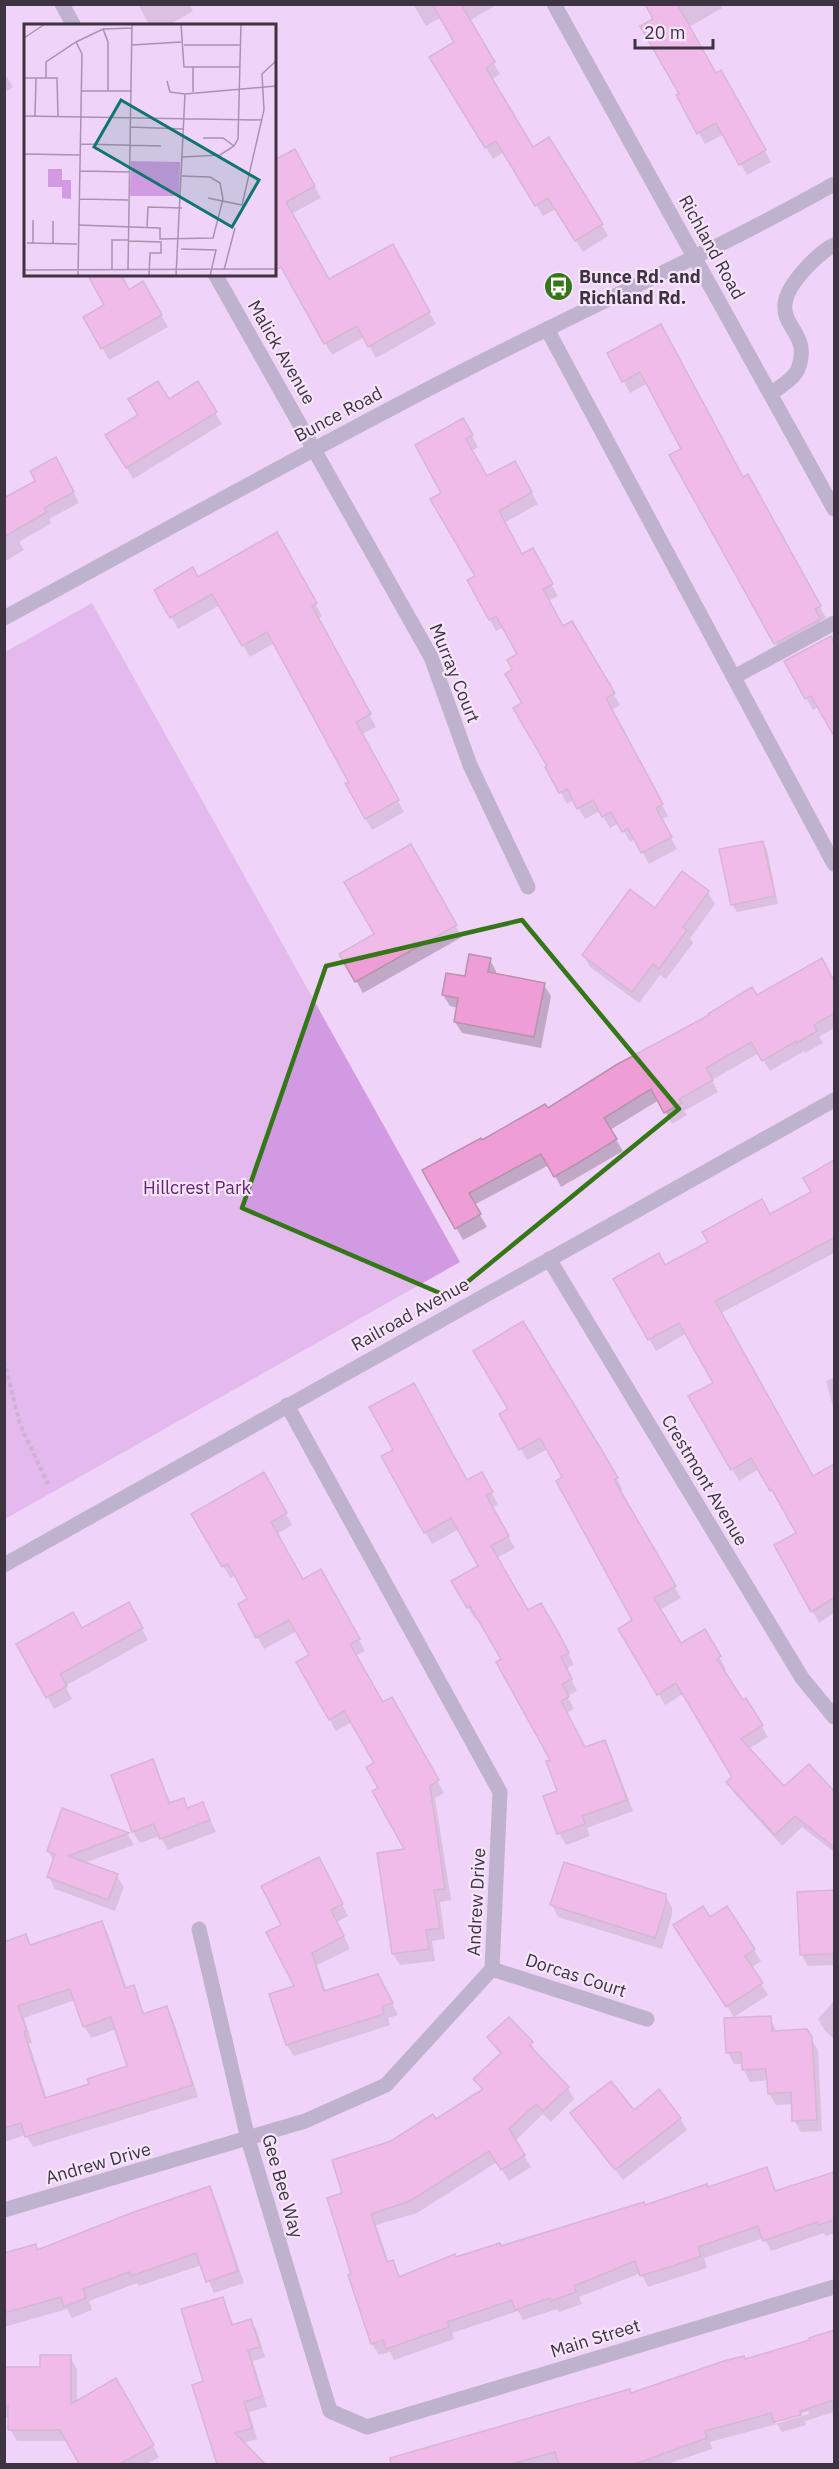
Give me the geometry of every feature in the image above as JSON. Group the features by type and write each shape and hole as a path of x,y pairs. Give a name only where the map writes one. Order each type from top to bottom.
{"street":[{"path":"62,4 73,24"},
{"name":"Richland Road","path":"554,4 834,508"},
{"name":"Bunce Road","path":"4,618 423,391 697,258 834,184"},
{"path":"771,394 798,371 801,357 802,344 787,317 785,303 797,278 825,250 834,245"},
{"name":"Malick Avenue","path":"216,276 314,449"},
{"path":"547,329 834,864"},
{"name":"Murray Court","path":"314,449 431,657 470,765 528,887"},
{"path":"734,677 834,623"},
{"name":"Railroad Avenue","path":"4,1565 834,1100"},
{"name":"Crestmont Avenue","path":"549,1259 802,1678 834,1717"},
{"name":"Andrew Drive","path":"4,2210 305,2121 386,2085 492,1969 500,1792 286,1405"},
{"name":"Gee Bee Way","path":"199,1929 248,2139 330,2411 367,2427"},
{"name":"Dorcas Court","path":"492,1969 647,2019"},
{"name":"Main Street","path":"367,2427 834,2287"}],"path":[{"path":"4,1360 20,1424 48,1484"}],"highlighted area":[{"path":"522,920 679,1109 449,1297 242,1208 326,966"}],"green space":[{"name":"Hillcrest Park","path":"92,603 460,1262 5,1519 5,652"}],"building":[{"path":"432,4 461,4 495,62 486,68 533,147 549,137 603,224 575,241 548,198 535,206 496,141 485,148 429,57 454,42"},
{"path":"645,4 677,4 716,73 721,70 766,150 739,165 716,123 697,134 676,95 679,94 640,26 653,19"},
{"path":"295,149 315,186 286,202 329,279 393,244 430,312 368,347 357,326 324,344 281,267 276,270 276,159"},
{"path":"88,276 122,276 129,290 143,281 162,315 101,349 83,317 104,305"},
{"path":"661,324 743,477 748,474 821,606 815,609 821,619 774,644 669,455 681,449 640,372 622,382 607,353"},
{"path":"158,381 169,399 198,381 217,412 126,468 105,435 138,415 128,399"},
{"path":"463,418 473,435 466,439 487,476 515,461 532,492 499,511 522,554 533,548 553,584 543,589 563,626 572,621 615,693 606,698 663,804 656,808 672,837 641,853 628,828 622,832 611,812 602,817 593,800 577,809 567,789 559,793 545,767 547,766 513,708 522,703 505,674 512,669 507,660 517,654 496,616 489,620 467,580 475,576 430,499 441,493 415,445"},
{"path":"56,457 74,492 44,508 47,512 4,537 4,498 35,481 30,471"},
{"path":"277,532 317,603 312,606 371,714 356,722 399,800 365,819 345,783 349,783 267,632 242,646 212,594 170,618 154,590 193,567 198,577"},
{"path":"831,636 834,643 834,736 811,696 805,699 784,661"},
{"path":"763,841 775,896 731,905 719,849"},
{"path":"411,844 457,925 355,982 339,954 374,934 344,882"},
{"path":"682,871 709,891 683,927 687,930 659,969 653,964 632,992 582,955 630,889 655,908"},
{"path":"469,954 491,958 488,972 545,983 534,1037 454,1022 458,998 442,995 446,973 465,976"},
{"path":"822,958 834,981 834,1013 814,1025 817,1031 762,1061 751,1042 706,1068 713,1080 679,1099 682,1103 664,1113 651,1089 604,1118 617,1139 554,1177 541,1154 469,1193 481,1214 455,1229 422,1170 481,1138 482,1140 545,1104 548,1108 616,1065 709,1015 752,987 757,995"},
{"path":"834,1160 834,1238 715,1301 813,1476 834,1464 834,1598 811,1612 774,1545 796,1533 772,1490 770,1491 751,1458 731,1470 688,1396 713,1383 679,1323 648,1340 613,1279 659,1253 665,1265 708,1242 702,1232 762,1199 770,1214 811,1192 803,1178"},
{"path":"523,1321 618,1478 614,1480 676,1586 654,1598 681,1643 705,1629 721,1656 717,1659 743,1700 746,1698 763,1725 741,1739 784,1786 809,1764 834,1791 834,1847 795,1816 775,1835 726,1782 732,1777 676,1683 657,1695 618,1629 632,1620 556,1481 562,1477 540,1438 519,1450 499,1414 508,1409 473,1351"},
{"path":"414,1383 467,1480 482,1472 493,1492 486,1495 509,1536 491,1546 528,1610 541,1603 557,1630 569,1653 561,1657 572,1679 562,1684 569,1697 561,1701 585,1747 605,1740 627,1800 582,1816 585,1824 557,1834 543,1796 557,1791 546,1761 550,1760 496,1662 501,1659 470,1606 467,1608 451,1581 478,1566 451,1518 424,1533 381,1456 393,1450 369,1407"},
{"path":"264,1472 287,1513 271,1522 303,1579 321,1569 360,1639 350,1644 383,1702 392,1697 439,1780 430,1786 445,1889 434,1890 440,1928 426,1930 429,1949 392,1954 377,1853 404,1849 372,1791 378,1788 366,1767 374,1763 344,1711 329,1720 296,1662 309,1655 289,1620 256,1638 238,1604 247,1599 228,1564 222,1567 191,1514"},
{"path":"129,1602 143,1628 60,1674 67,1686 46,1698 16,1644 73,1612 82,1628"},
{"path":"153,1759 169,1803 184,1798 187,1808 203,1802 210,1820 160,1839 154,1824 132,1832 111,1775"},
{"path":"62,1808 129,1833 68,1856 118,1874 108,1900 47,1877 55,1854 47,1851"},
{"path":"319,1857 343,1904 331,1910 344,1936 312,1953 324,1991 378,1974 393,2003 382,2006 384,2014 286,2045 269,1994 294,1986 266,1932 281,1925 261,1886"},
{"path":"564,1862 666,1894 666,1903 655,1938 550,1905"},
{"path":"834,1890 834,1954 800,1955 797,1892"},
{"path":"703,1906 710,1917 727,1906 755,1949 745,1956 763,1983 726,2007 673,1925"},
{"path":"102,1921 125,1988 134,1985 143,2014 167,2006 193,2085 25,2137 21,2123 4,2128 4,1942 26,1934 30,1945","holes":["70,1989 83,2027 111,2017 127,2066 87,2079 89,2084 45,2098 18,2006"]},
{"path":"771,2016 772,2031 807,2029 812,2037 817,2120 792,2121 791,2092 768,2094 766,2069 742,2070 741,2052 726,2053 724,2018"},
{"path":"509,2017 533,2042 529,2045 569,2087 543,2111 536,2104 509,2129 525,2155 501,2170 489,2151 410,2201 371,2214 387,2262 393,2260 399,2277 455,2254 456,2257 500,2243 501,2246 644,2202 645,2205 707,2184 708,2187 767,2167 775,2191 834,2172 834,2220 818,2225 817,2222 763,2241 758,2226 698,2247 701,2256 640,2276 635,2261 574,2286 576,2292 551,2301 550,2298 515,2310 512,2300 447,2322 449,2327 386,2349 383,2340 371,2344 348,2275 351,2274 327,2198 342,2193 332,2160 391,2141 433,2114 436,2119 483,2089 473,2079 501,2053 487,2037"},
{"path":"611,2081 634,2110 659,2089 681,2118 615,2170 570,2113"},
{"path":"210,2186 238,2271 206,2282 196,2253 131,2276 129,2272 83,2289 86,2298 64,2307 61,2297 4,2313 4,2253 36,2244 37,2250 134,2212"},
{"path":"223,2297 232,2325 251,2319 260,2347 248,2350 262,2396 244,2402 252,2428 235,2433 265,2464 217,2464 192,2385 203,2381 181,2309"},
{"path":"834,2330 834,2400 800,2411 801,2415 774,2422 771,2413 705,2431 707,2438 635,2464 559,2464 555,2452 511,2464 391,2464 390,2458 630,2389 631,2393 724,2361 744,2356 745,2359 810,2340 809,2338"},
{"path":"40,2355 71,2355 71,2404 116,2378 154,2445 120,2464 79,2464 60,2430 8,2430 8,2406 4,2406 4,2367 40,2367"}],"place":[{"name":"Bunce Rd. and Richland Rd.","path":"558,286"}]}
